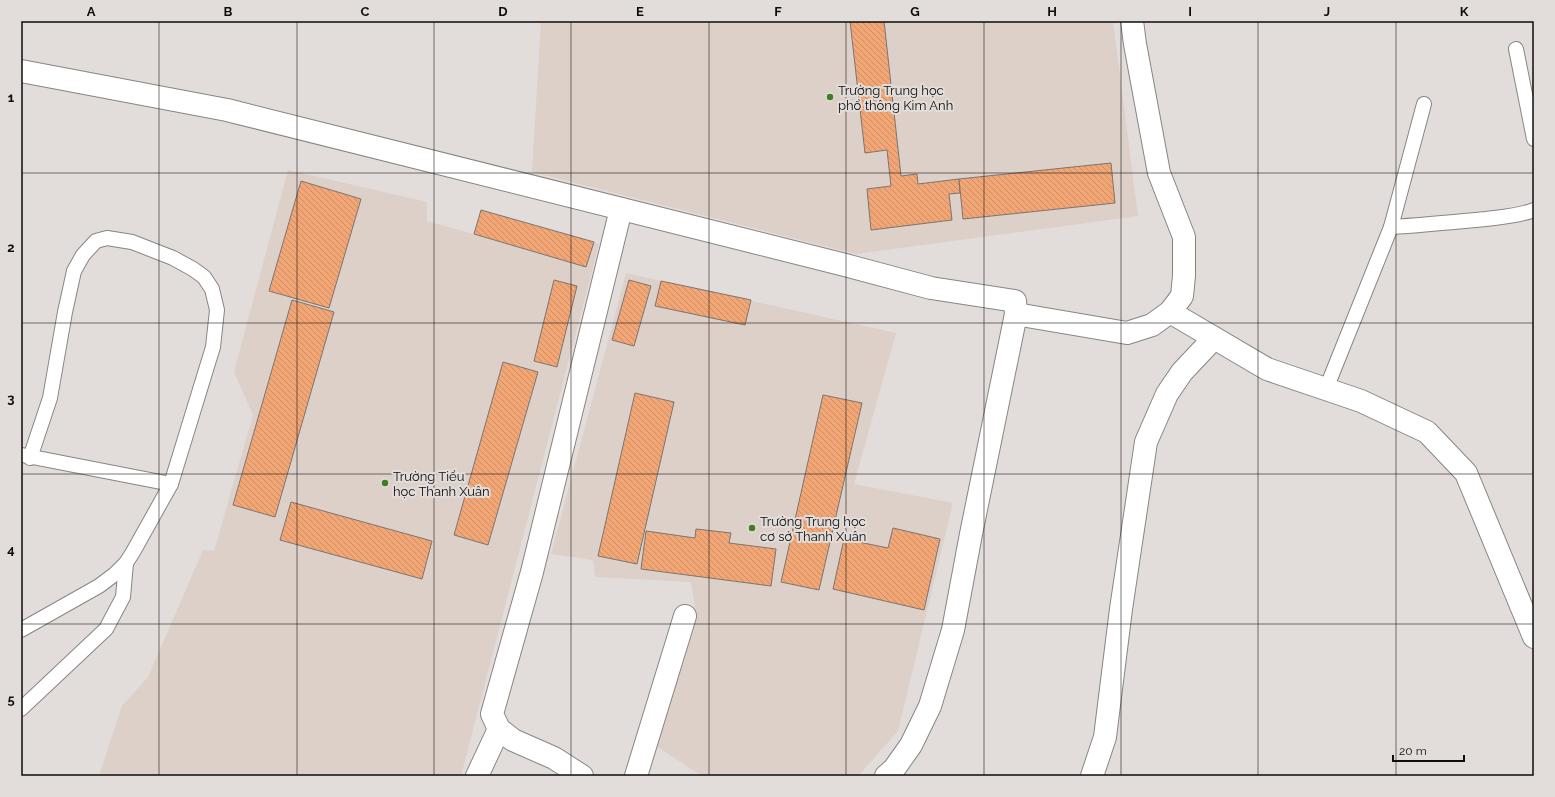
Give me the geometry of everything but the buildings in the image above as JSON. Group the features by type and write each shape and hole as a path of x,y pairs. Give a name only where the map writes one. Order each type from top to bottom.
{"street":[{"path":"1016,314 1128,334 1152,325 1170,312 1182,296 1184,276 1184,236 1159,173 1132,21"},
{"path":"21,70 227,110 931,288 1015,301 1016,314 953,630 930,706 911,745 894,769 886,776"},
{"path":"582,776 554,758 512,740 499,730 492,714 532,572 621,209"},
{"path":"1170,312 1267,369 1361,401 1427,432 1466,473 1534,638"},
{"path":"1092,776 1105,737 1121,609 1146,442 1167,394 1182,372 1214,338"},
{"path":"636,776 685,616"},
{"path":"477,776 499,730"}],"lane":[{"path":"1516,49 1534,139"},
{"path":"1326,389 1391,227 1424,104"},
{"path":"1391,227 1499,217 1527,213 1534,210"},
{"path":"21,630 100,586 115,574 126,562 171,484 213,347 218,310 212,288 204,277 173,258 132,242 107,238 96,241 83,255 74,271 65,312 50,398 26,456 171,484"},
{"path":"21,709 106,629 123,598 126,562"}],"shaded area":[{"name":"Trường Trung học phổ thông Kim Anh","path":"541,21 1113,21 1138,216 856,254 532,172"},
{"name":"Trường Tiểu học Thanh Xuân","path":"288,170 427,202 427,221 473,234 481,210 599,244 461,776 99,776 122,706 148,677 203,550 214,551 253,415 234,372"},
{"name":"Trường Trung học cơ sở Thanh Xuân","path":"626,273 896,333 854,484 953,503 898,731 858,776 702,776 656,746 697,619 691,582 595,577 593,560 551,554"}],"place":[{"name":"Trường Trung học phổ thông Kim Anh","path":"830,97"},
{"name":"Trường Tiểu học Thanh Xuân","path":"385,483"},
{"name":"Trường Trung học cơ sở Thanh Xuân","path":"752,528"}]}
